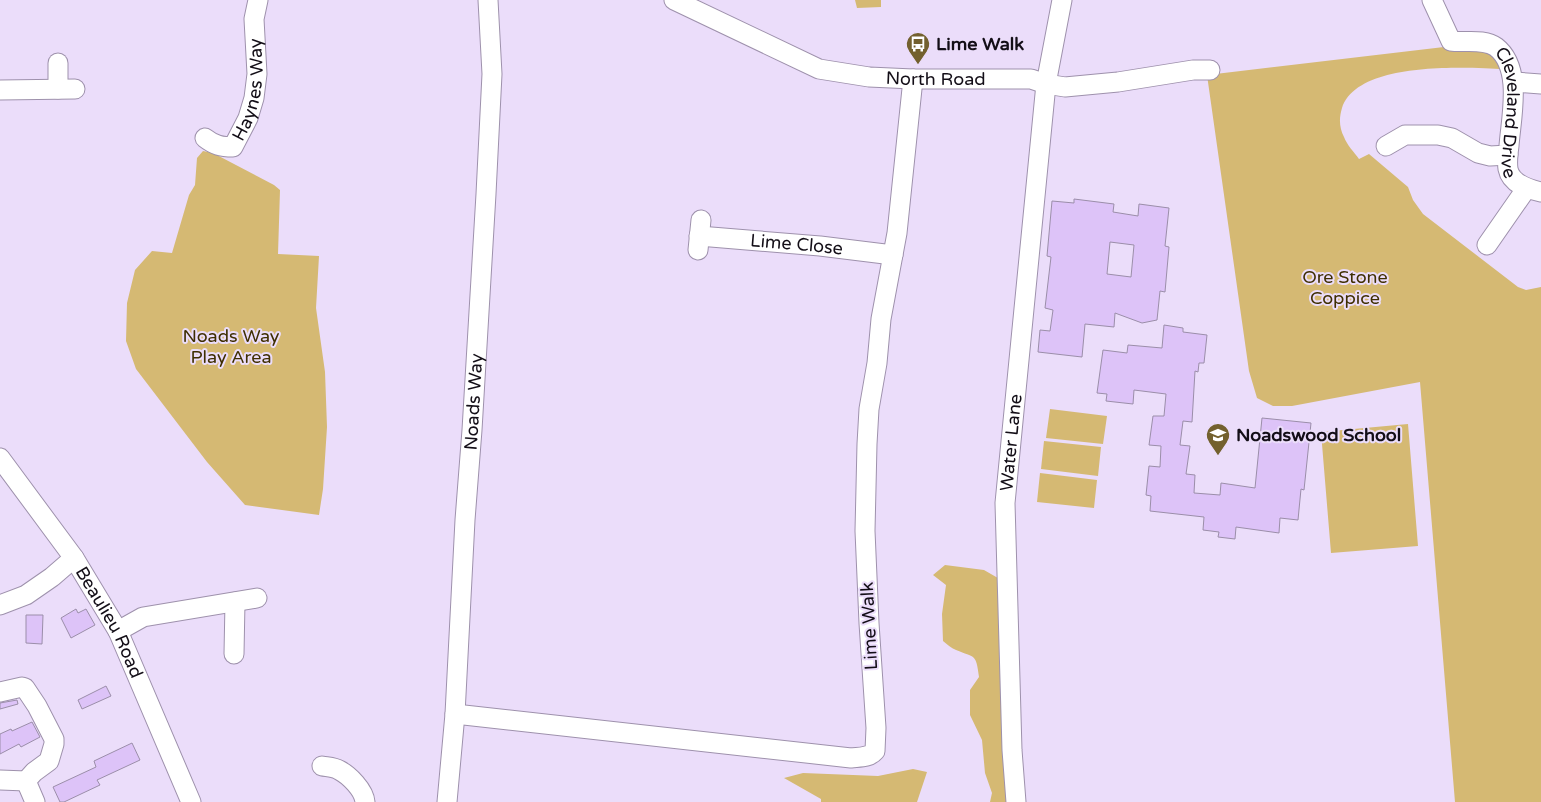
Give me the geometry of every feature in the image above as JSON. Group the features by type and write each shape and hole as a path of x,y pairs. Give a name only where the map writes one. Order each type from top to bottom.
{"street":[{"name":"Haynes Way","path":"205,138 213,144 223,147 233,146 248,118 254,98 257,74 254,19 258,0"},
{"name":"Noads Way","path":"447,802 455,714 492,74 488,0"},
{"name":"North Road","path":"674,0 819,69 869,77 1031,79 1065,87 1118,82 1193,70 1210,70"},
{"name":"Water Lane","path":"1016,802 1012,750 1005,503 1046,84 1062,0"},
{"name":"Cleveland Drive","path":"1432,0 1450,41 1482,42 1495,46 1509,67 1514,82 1508,170 1515,181 1533,190"},
{"path":"0,90 66,89 58,63"},
{"name":"Lime Walk","path":"455,714 851,758 872,755 876,751 865,496 869,409 903,182 913,79"},
{"path":"1514,82 1541,84"},
{"path":"1386,146 1406,135 1438,135 1452,138 1478,153 1490,156 1508,155"},
{"path":"1486,245 1533,190"},
{"name":"Lime Close","path":"699,235 893,255"},
{"name":"Beaulieu Road","path":"0,458 74,558 118,631 191,802"},
{"path":"0,605 26,595 52,577 74,558"},
{"path":"118,631 143,617 257,598"},
{"path":"234,654 235,602"},
{"path":"0,692 25,688 37,706 54,739 54,749 49,761 34,772 26,781"},
{"path":"322,766 338,769 353,781 365,798 365,802"},
{"path":"0,780 26,781"},
{"path":"26,781 35,802"}],"green space":[{"path":"855,0 881,0 881,7 857,8"},
{"name":"Ore Stone Coppice","path":"1444,47 1468,47 1492,53 1504,69 1439,68 1389,74 1368,82 1352,93 1342,108 1340,126 1347,143 1359,159 1369,154 1408,187 1413,200 1423,214 1518,287 1526,290 1541,287 1541,802 1455,802 1420,382 1292,406 1273,406 1257,398 1249,371 1207,75"},
{"name":"Noads Way Play Area","path":"203,151 213,153 280,190 278,254 319,256 316,308 325,372 327,427 323,489 319,515 245,505 207,462 136,369 126,341 127,303 135,270 152,251 172,253 189,195 195,185 197,158"},
{"path":"1050,409 1107,416 1103,444 1046,438"},
{"path":"1408,424 1418,546 1331,553 1321,432"},
{"path":"1044,441 1101,447 1098,476 1041,469"},
{"path":"1040,473 1097,480 1094,508 1037,502"},
{"path":"945,565 984,570 1010,585 1014,802 990,802 992,793 985,773 982,740 970,715 970,690 979,677 977,664 974,658 952,648 943,641 942,614 946,585 933,575"},
{"path":"913,769 927,772 917,802 821,802 821,799 784,778 803,773 878,776"}],"building":[{"path":"1074,199 1114,204 1113,212 1138,216 1139,204 1169,208 1165,246 1169,247 1165,292 1160,291 1157,320 1142,323 1115,313 1114,327 1085,324 1082,357 1038,352 1040,330 1050,331 1053,310 1045,308 1051,257 1047,256 1052,201 1074,203","holes":["1110,242 1134,245 1131,277 1107,274"]},
{"path":"1164,325 1183,328 1183,332 1207,335 1204,363 1199,363 1198,372 1195,371 1192,422 1183,421 1180,445 1190,446 1186,474 1195,475 1194,493 1220,495 1221,483 1255,488 1262,418 1311,423 1304,490 1301,489 1298,520 1280,518 1279,533 1236,527 1235,539 1218,537 1219,532 1203,530 1204,517 1150,511 1151,496 1146,495 1149,466 1160,467 1161,446 1149,445 1153,416 1164,416 1166,394 1134,390 1133,404 1106,401 1107,394 1097,393 1103,350 1127,353 1128,345 1162,348"},
{"path":"76,609 78,613 86,609 95,625 71,638 61,618"},
{"path":"26,615 43,615 42,644 26,643"},
{"path":"106,686 111,696 82,709 78,700"},
{"path":"17,700 18,704 0,709 0,703"},
{"path":"32,722 40,737 21,747 19,744 0,754 0,734"},
{"path":"132,743 140,760 97,780 100,785 64,802 60,802 53,787 96,767 94,761"}],"place":[{"name":"Lime Walk","path":"918,65"},
{"name":"Noadswood School","path":"1218,456"}]}
